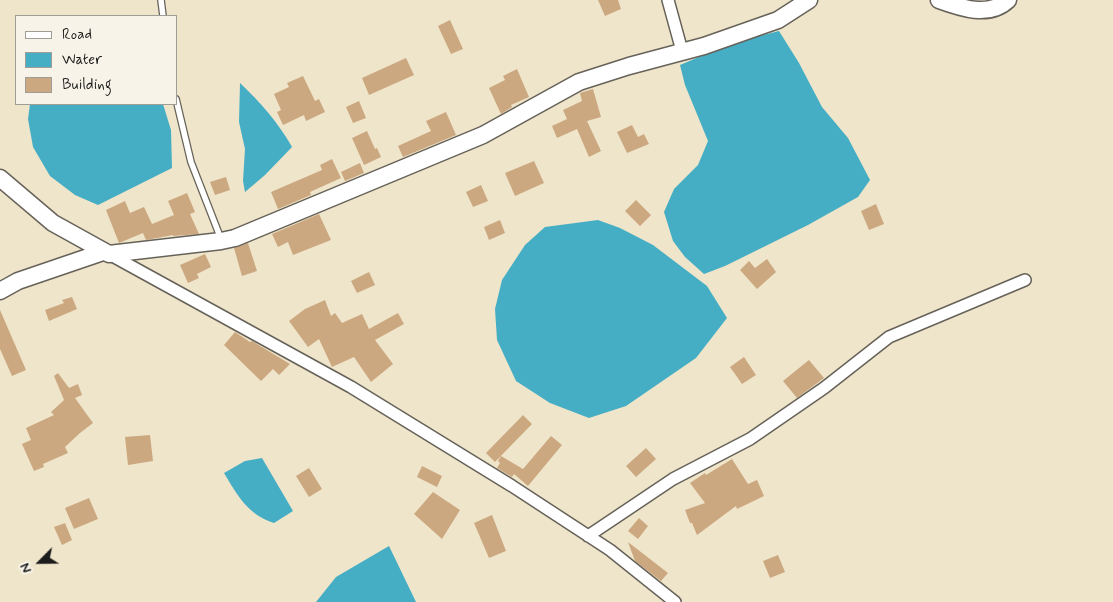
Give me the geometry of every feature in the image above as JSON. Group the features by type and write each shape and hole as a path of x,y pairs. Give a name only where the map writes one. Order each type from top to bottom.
{"street":[{"path":"668,0 682,51"},
{"path":"0,291 18,281 106,253 235,238 483,134 579,82 704,46 778,20 809,0"},
{"path":"939,0 982,11 1002,6 1008,0"},
{"path":"0,178 53,223 351,387 512,486 610,550 674,602"},
{"path":"588,536 672,478 750,439 824,388 889,336 1025,280"}],"lane":[{"path":"162,0 163,15"},
{"path":"177,105 191,162 221,241"}],"water":[{"path":"779,31 799,63 822,107 848,138 870,180 858,197 808,225 725,266 704,274 685,257 673,241 664,212 674,189 698,165 708,141 685,85 680,65 732,43"},
{"path":"240,83 281,129 292,147 265,175 245,192 243,181 245,149 239,122"},
{"path":"30,105 163,105 171,130 172,168 98,205 75,195 50,176 33,147 28,119"},
{"path":"598,220 620,228 653,245 707,286 727,318 696,358 626,406 589,418 550,403 516,381 497,340 495,309 502,280 525,245 545,227"},
{"path":"262,458 293,511 274,523 257,515 244,503 224,473 245,461"},
{"path":"389,546 416,602 316,602 336,577"}],"building":[{"path":"598,0 618,0 621,9 605,16"},
{"path":"450,20 463,49 451,54 438,26"},
{"path":"406,58 414,75 369,95 362,78"},
{"path":"517,69 529,97 511,105 512,107 501,114 489,88 505,80 503,76"},
{"path":"303,76 315,101 319,99 325,112 306,121 304,115 283,125 277,112 281,110 274,94 289,87 287,83"},
{"path":"593,89 601,117 587,121 601,151 589,157 577,129 557,138 552,126 567,119 563,110 582,101 580,93"},
{"path":"359,101 366,118 353,123 346,107"},
{"path":"446,112 456,135 403,157 398,146 431,131 426,121"},
{"path":"632,125 638,137 644,134 649,144 627,153 617,132"},
{"path":"367,131 381,157 364,165 352,138"},
{"path":"332,159 341,178 310,192 311,195 278,209 271,192 322,170 320,165"},
{"path":"534,161 544,183 515,196 505,173"},
{"path":"360,163 364,173 345,181 341,172"},
{"path":"226,177 230,190 215,195 210,182"},
{"path":"481,185 488,201 473,207 466,192"},
{"path":"187,193 195,212 190,214 199,234 173,235 146,240 143,233 119,243 106,210 125,201 130,213 144,207 152,224 174,215 168,201"},
{"path":"636,200 651,215 640,226 625,211"},
{"path":"876,204 884,224 869,230 861,211"},
{"path":"319,214 331,240 293,255 288,242 278,247 272,234"},
{"path":"500,220 505,233 489,240 484,227"},
{"path":"248,243 257,271 242,276 234,248"},
{"path":"205,254 211,267 197,274 199,278 188,283 180,265"},
{"path":"767,259 776,272 757,289 740,270 749,261 755,268"},
{"path":"369,272 375,285 357,293 351,281"},
{"path":"72,297 77,309 49,321 45,310 64,303 62,300"},
{"path":"325,300 331,316 335,313 342,323 362,314 369,329 398,313 404,324 375,340 393,364 371,382 354,357 332,367 319,339 308,347 289,321 305,309"},
{"path":"0,310 26,370 12,376 0,349"},
{"path":"235,332 290,364 279,375 273,369 261,381 224,345"},
{"path":"744,357 756,375 742,384 730,367"},
{"path":"809,360 824,378 797,398 783,381"},
{"path":"58,373 69,388 78,384 82,395 75,398 93,423 65,447 68,453 43,464 44,467 34,471 22,444 31,440 26,428 54,415 51,412 64,400 54,376"},
{"path":"523,415 532,424 495,462 486,453"},
{"path":"150,435 153,461 128,465 125,437"},
{"path":"551,436 562,445 528,486 514,474 512,477 497,468 501,456 523,469"},
{"path":"646,448 656,459 636,477 626,466"},
{"path":"732,459 748,484 757,480 764,496 737,509 736,506 697,535 685,510 705,503 690,483"},
{"path":"422,466 442,476 437,487 417,477"},
{"path":"309,468 322,489 309,497 296,476"},
{"path":"433,492 460,510 442,539 414,514"},
{"path":"89,498 98,519 74,529 65,508"},
{"path":"492,515 506,551 489,558 474,523"},
{"path":"639,518 648,526 638,539 628,531"},
{"path":"65,523 72,540 62,545 54,527"},
{"path":"628,542 668,573 661,581 635,561"},
{"path":"778,555 785,572 770,578 763,561"}]}
